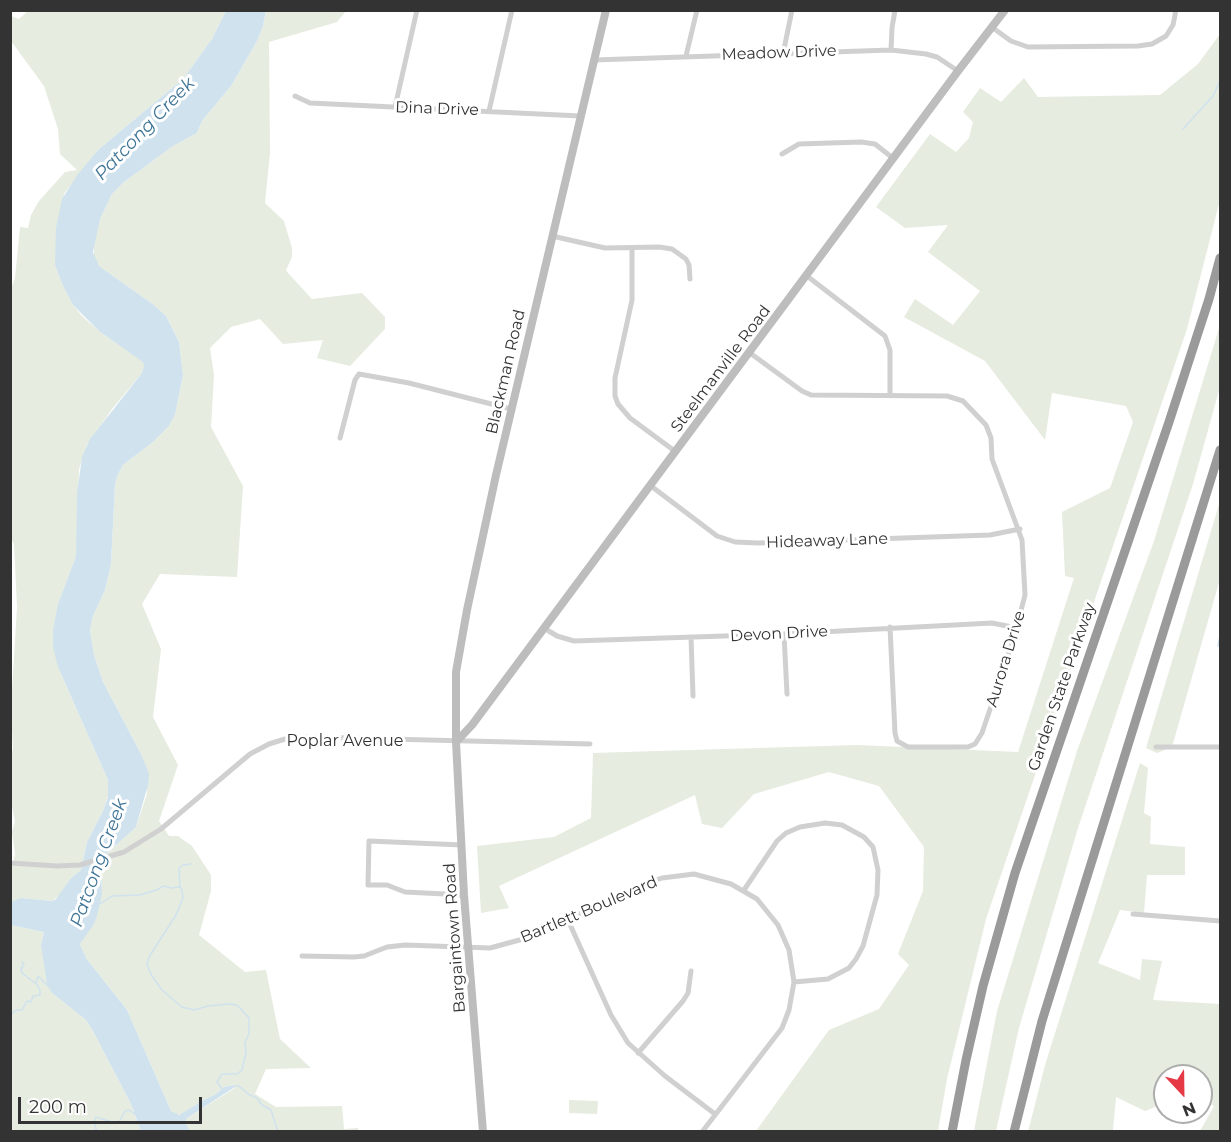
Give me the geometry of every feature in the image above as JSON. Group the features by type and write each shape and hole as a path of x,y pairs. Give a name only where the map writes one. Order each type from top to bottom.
{"highway":[{"name":"Garden State Parkway","path":"952,1131 983,986 1015,873 1169,422 1221,258"},
{"path":"1014,1131 1042,1021 1221,450"}],"main road":[{"name":"Blackman Road","path":"456,742 455,686 459,650 511,409 606,10"},
{"name":"Steelmanville Road","path":"456,742 472,725 1005,10"},
{"name":"Bargaintown Road","path":"456,742 464,895 483,1131"}],"street":[{"path":"395,107 417,10"},
{"path":"489,111 512,10"},
{"path":"686,56 696,10"},
{"path":"783,54 792,10"},
{"path":"891,50 895,10"},
{"path":"993,28 1011,41 1028,47 1138,46 1152,44 1166,36 1173,25 1176,10"},
{"name":"Meadow Drive","path":"594,60 891,50 937,57 958,71"},
{"name":"Dina Drive","path":"295,96 310,103 580,116"},
{"path":"782,154 799,144 861,142 875,144 894,159"},
{"path":"552,236 605,248 663,247 679,252 688,261 690,279"},
{"path":"632,248 632,300 615,378 615,396 618,404 630,418 676,452"},
{"path":"807,276 885,336 890,350 890,395"},
{"name":"Aurora Drive","path":"750,353 802,392 811,395 947,396 963,401 986,425 991,438 992,459 1020,529 1025,595 1017,628 982,733 975,744 964,747 907,747 897,741 890,627"},
{"path":"340,438 355,380 359,374 409,382 511,409"},
{"name":"Hideaway Lane","path":"651,486 717,536 735,542 976,536 1020,529"},
{"name":"Devon Drive","path":"544,628 557,636 574,641 784,634 992,623 1017,628"},
{"path":"784,634 787,694"},
{"path":"691,637 693,696"},
{"name":"Poplar Avenue","path":"10,863 68,866 98,861 124,852 161,830 250,754 289,738 590,744"},
{"path":"1156,747 1221,747"},
{"path":"702,1131 782,1028 789,1010 794,982 789,950 778,925 757,899 744,890 777,841 786,833 800,827 825,823 842,825 864,837 873,847 878,870 877,895 864,946 849,968 828,979 794,982"},
{"path":"462,845 369,841 368,885 387,885 405,892 464,895"},
{"name":"Bartlett Boulevard","path":"302,956 364,956 387,947 405,945 468,949 506,945 568,920 647,883 678,875 694,874 711,877 744,890"},
{"path":"1133,914 1221,921"},
{"path":"568,920 620,1032 628,1043 665,1076 715,1114"},
{"path":"638,1053 683,1001 688,993 691,971"}],"shaded area":[{"path":"29,10 226,11 212,39 183,79 98,150 64,194 55,265 63,286 82,316 99,331 144,362 144,366 142,373 112,409 87,445 79,469 76,556 58,604 58,667 108,780 108,796 87,842 81,870 71,878 60,895 52,901 21,898 11,904 11,872 15,854 12,832 15,821 11,802 10,757 13,749 11,708 17,607 14,544 10,537 11,289 15,278 20,227 28,228 31,215 39,201 65,172 77,170 60,154 58,129 44,86 11,41 11,16 19,19"},
{"path":"266,11 346,11 337,22 269,42 270,153 265,203 284,221 292,248 292,257 286,270 312,299 362,293 385,317 385,329 350,366 317,358 323,340 283,344 260,319 231,327 210,348 214,375 211,427 243,486 237,577 160,574 142,604 161,649 153,717 178,765 159,821 169,836 178,836 192,846 211,875 211,891 199,935 245,972 266,970 280,1039 311,1068 266,1069 255,1094 276,1107 342,1106 344,1129 358,1128 358,1131 190,1131 185,1122 187,1118 235,1088 234,1085 224,1087 181,1114 177,1115 171,1111 127,1010 86,958 80,944 88,932 102,895 101,868 105,855 136,827 147,794 141,754 103,682 94,655 90,630 93,616 105,590 111,564 115,484 123,465 153,442 169,426 175,415 183,375 179,342 166,316 99,266 94,257 94,240 100,219 112,194 124,182 173,146 197,133 202,121 231,86 257,41"},
{"path":"1220,34 1220,200 1187,329 986,919 947,1079 938,1131 756,1131 829,1030 879,1009 909,965 898,954 923,891 924,847 879,786 829,772 754,794 722,828 702,824 695,795 499,886 509,908 481,913 477,846 554,837 591,818 593,753 857,745 1018,752 1074,578 1065,576 1062,512 1110,488 1133,422 1126,406 1052,393 1045,440 985,361 904,317 915,299 953,325 980,291 928,252 948,225 905,228 876,207 930,134 956,152 969,138 973,122 963,112 980,88 1001,102 1024,78 1038,97 1160,95 1198,64"},
{"path":"1220,325 1220,387 1193,484 1078,828 1019,1028 996,1131 974,1131 997,1011 1077,751 1154,541"},
{"path":"1220,501 1220,579 1172,747 1157,753 1146,748"},
{"path":"1140,763 1148,768 1144,813 1151,817 1150,844 1185,847 1185,875 1147,875 1144,913 1120,910 1098,963 1140,980 1142,959 1162,961 1153,1000 1220,1004 1220,1131 1200,1131 1204,1124 1213,1124 1213,1064 1153,1064 1153,1108 1145,1111 1116,1097 1113,1130 1028,1132 1045,1065"},
{"path":"10,925 44,932 41,945 52,993 86,1020 131,1104 141,1131 11,1131"},
{"path":"569,1100 598,1101 597,1114 569,1113"}],"water":[{"name":"Patcong Creek","path":"226,11 266,11 257,41 231,86 202,121 197,133 173,146 124,182 112,194 100,219 93,252 99,266 166,316 179,342 183,375 175,415 169,426 153,442 123,465 115,484 111,564 105,590 93,616 90,630 94,655 103,682 149,774 136,827 105,855 101,868 102,895 97,916 80,944 86,958 127,1010 171,1111 179,1115 224,1087 234,1085 235,1087 187,1118 185,1122 190,1131 141,1131 131,1104 86,1020 52,993 47,984 41,945 44,932 10,925 10,904 13,901 21,898 52,901 56,899 71,878 81,870 87,842 108,797 108,780 58,667 53,647 53,631 58,604 76,556 77,493 82,457 90,439 142,373 144,366 143,362 99,331 73,305 55,265 56,228 62,199 78,174 98,150 183,79 212,39"}],"waterway":[{"path":"1183,129 1213,96 1220,81"},
{"path":"1218,646 1220,636"},
{"path":"191,864 179,868 183,898 176,915 149,957 147,965 162,990 182,1007 194,1010 208,1006 237,1005 249,1018 249,1034 245,1042 246,1053 242,1070 237,1074 222,1074 217,1082 222,1089"},
{"name":"Patcong Creek","path":"100,904 112,896 140,895 164,886 179,887"},
{"path":"22,962 24,964 21,969 22,973 35,983"},
{"path":"10,1015 16,1010 22,1010 27,1001 31,1002 33,996 40,995 36,983 38,976 49,987"},
{"path":"235,1086 239,1086 271,1110 278,1132"},
{"path":"97,1132 94,1122 96,1117 115,1123 119,1122 125,1111 129,1110 135,1114"}]}
